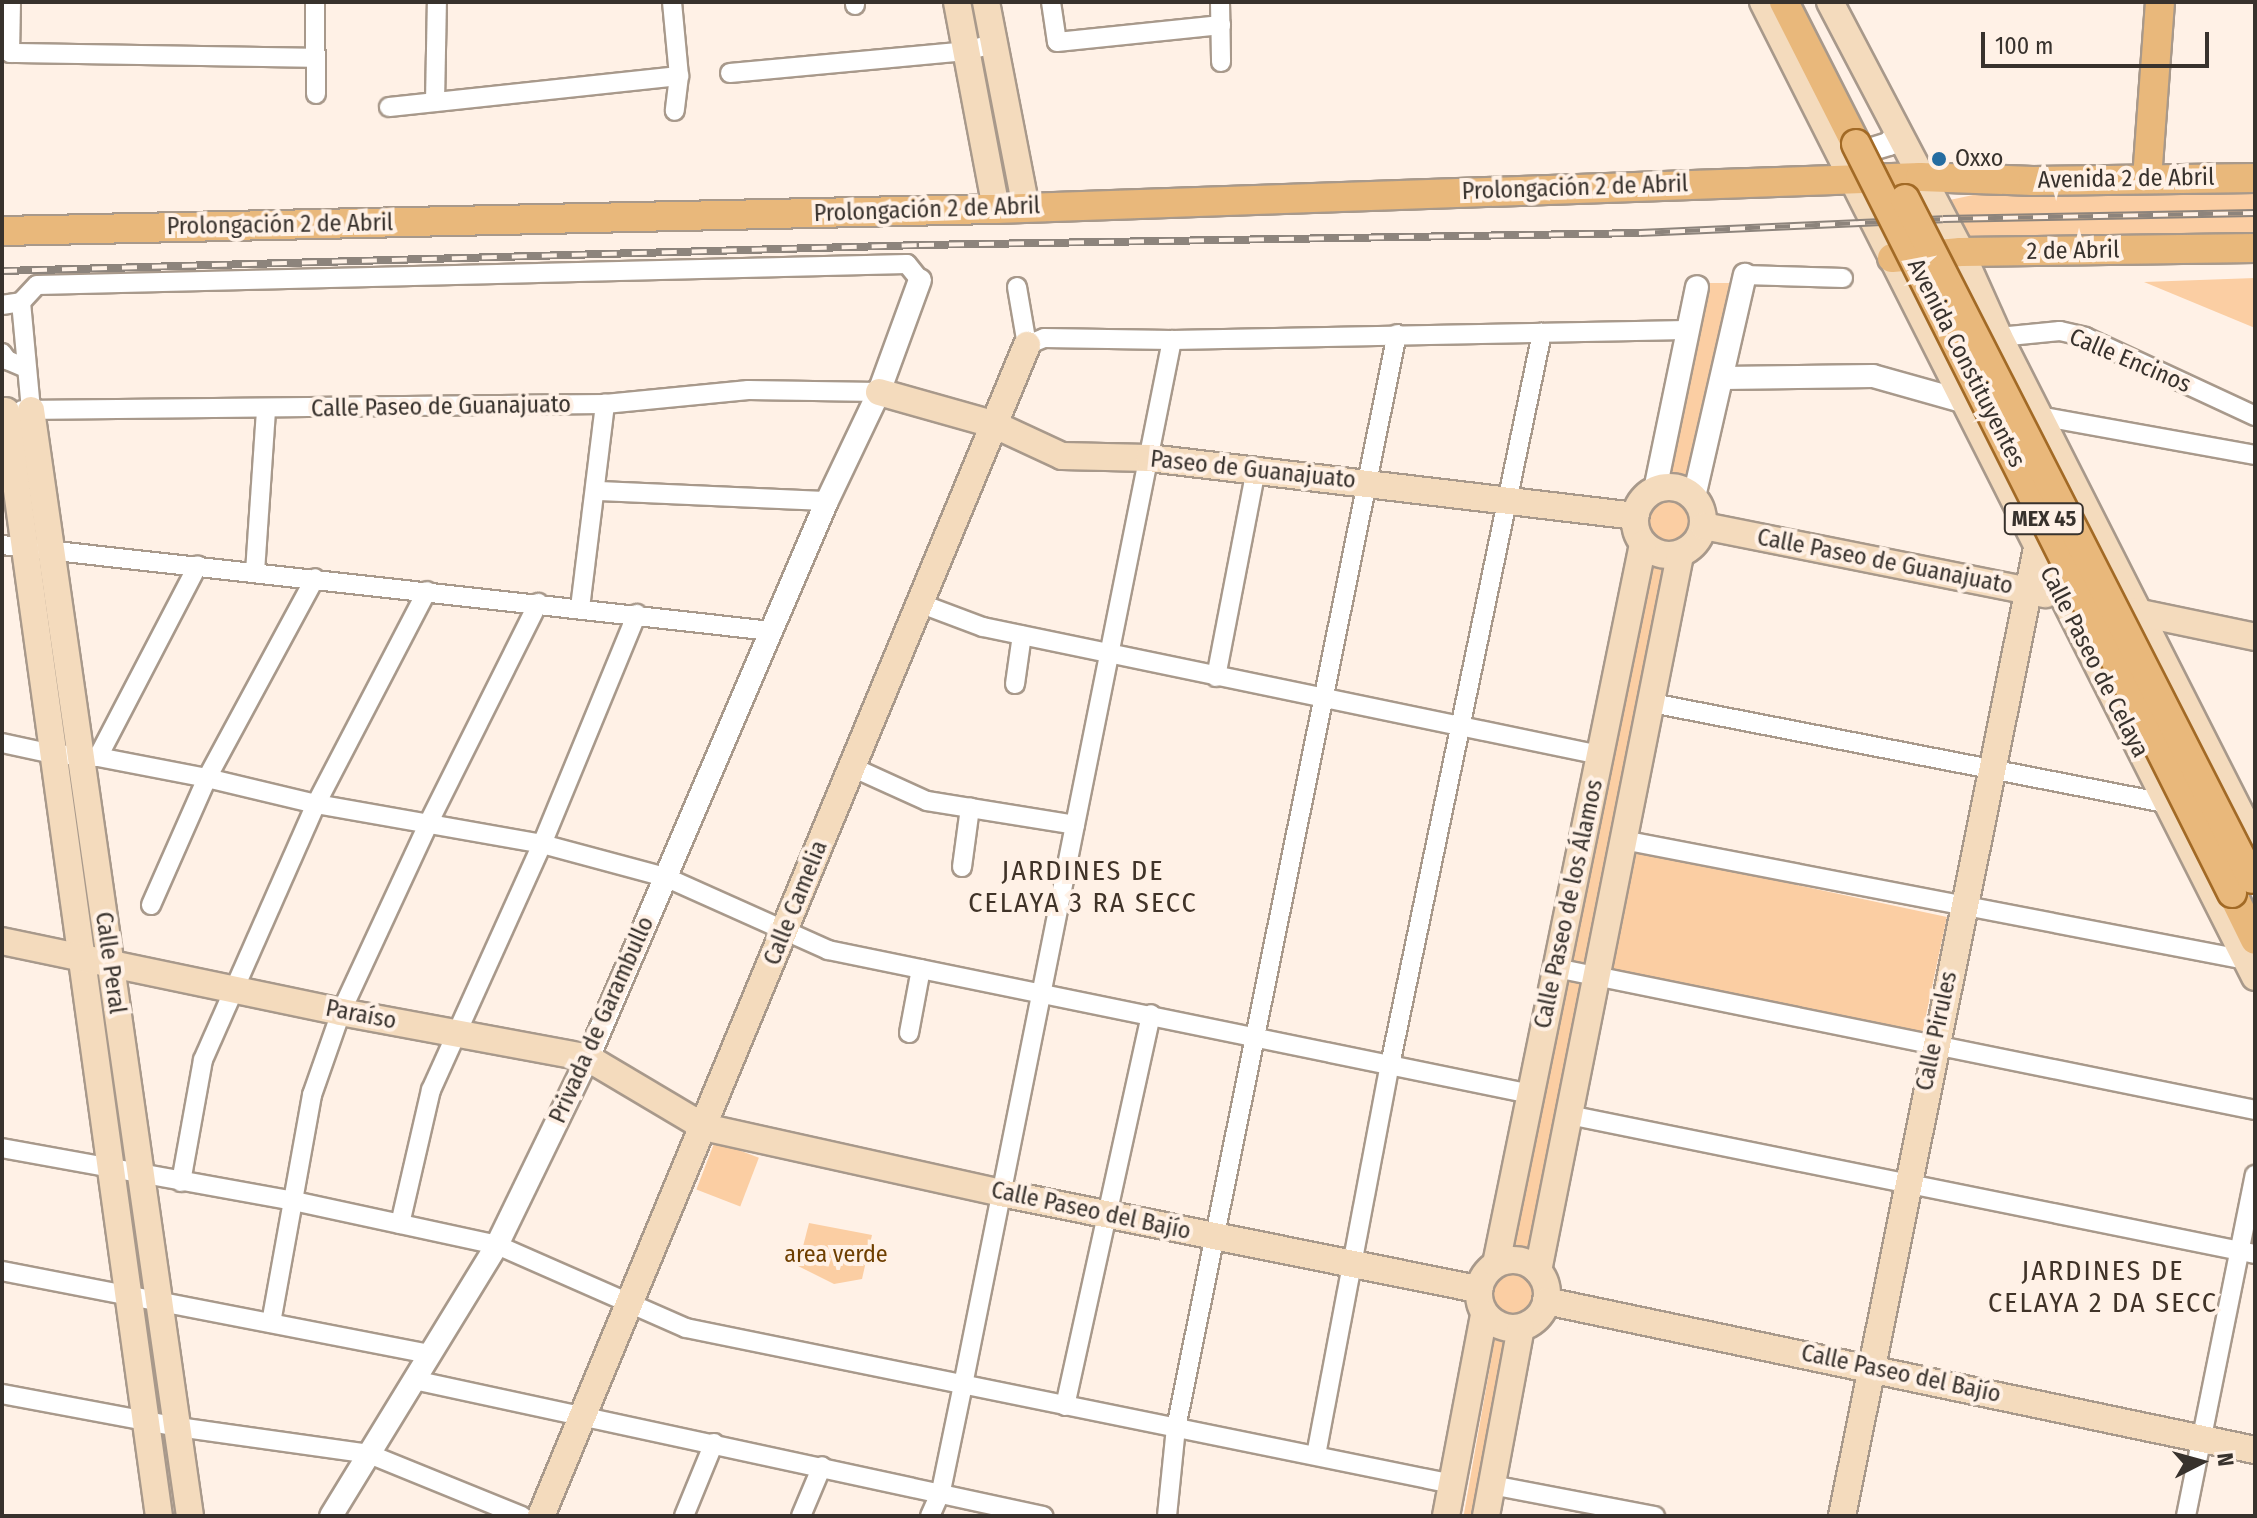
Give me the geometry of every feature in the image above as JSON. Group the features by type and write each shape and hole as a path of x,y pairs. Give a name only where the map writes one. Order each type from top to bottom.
{"main road":[{"path":"957,2 996,209"},
{"path":"986,2 1026,208"},
{"name":"Calle Paseo de Celaya","path":"1763,2 1865,139 1920,177 1961,252 1999,337 2099,534 2151,622 2255,842"},
{"name":"Avenida Constituyentes","path":"1784,2 1865,139"},
{"name":"Avenida Constituyentes","path":"1805,2 1865,139 2246,886 2252,959"},
{"name":"Calle Paseo de Celaya","path":"1830,2 1865,139 1852,179 2165,803 2252,959"},
{"path":"2147,179 2160,2"},
{"name":"Avenida 2 de Abril","path":"1852,179 1920,177 2033,181 2255,178"},
{"name":"Prolongación 2 de Abril","path":"2,231 996,209 1852,179"},
{"name":"2 de Abril","path":"1892,258 1961,252 2255,248"},
{"name":"Calle Camelia","path":"541,1516 1027,345"},
{"name":"Paseo de Guanajuato","path":"879,392 993,424 1062,456 1149,458 1636,516"},
{"name":"Calle Peral","path":"13,411 25,547 159,1516"},
{"path":"1668,487 1682,489 1694,497 1702,511 1704,526 1696,544 1680,555 1660,555 1643,544 1636,531 1636,516 1642,501 1655,490 1668,487"},
{"name":"Calle Paseo de Guanajuato","path":"1704,526 2028,589 2151,622 2255,637"},
{"name":"Calle Paseo de los Álamos","path":"1496,1264 1643,544"},
{"name":"Calle Peral","path":"25,547 89,757 110,963 190,1516"},
{"name":"Calle Pirules","path":"1842,1516 1934,1047 2028,589 2039,552"},
{"name":"Calle Paseo de los Álamos","path":"1538,1271 1680,555"},
{"name":"Paraíso","path":"2,941 341,1012 588,1058 704,1127"},
{"name":"Calle Paseo del Bajío","path":"704,1127 1001,1193 1351,1264 1482,1301"},
{"path":"1446,1516 1484,1274 1496,1264 1511,1259 1526,1262 1538,1271 1546,1285 1546,1301 1538,1318 1521,1328 1500,1326 1482,1301"},
{"name":"Calle Paseo del Bajío","path":"1546,1301 2255,1450"},
{"path":"1486,1516 1521,1328"}],"street":[{"path":"11,2 10,53 316,58"},
{"path":"315,2 316,94"},
{"path":"435,102 437,2"},
{"path":"672,2 679,76 675,111"},
{"path":"1051,2 1057,42 1221,25"},
{"path":"1220,2 1221,62"},
{"path":"730,73 966,51 993,44"},
{"path":"389,107 679,76"},
{"path":"13,411 26,368 11,304 37,285 907,264 920,280"},
{"path":"1694,497 1745,275 1843,278"},
{"name":"Privada de Garambullo","path":"331,1516 497,1245 588,1058 827,501 879,392 920,280"},
{"path":"1017,287 1027,345 1044,338 1172,340 1688,330"},
{"path":"1655,490 1697,287"},
{"name":"Calle Encinos","path":"1999,337 2060,331 2085,337 2255,416"},
{"path":"1316,1455 1390,1065 1542,333"},
{"path":"1167,1516 1176,1428 1213,1236 1326,699 1397,334"},
{"path":"1911,384 1943,363 1947,346 1964,334 1999,337"},
{"path":"930,1516 941,1491 963,1385 1172,340"},
{"path":"2,353 7,360 26,368"},
{"path":"1723,378 1873,376 1911,384 1962,401"},
{"name":"Calle Paseo de Guanajuato","path":"13,411 605,404 748,390 879,392"},
{"path":"580,608 597,491 605,404"},
{"path":"255,572 266,409"},
{"path":"2039,416 2255,455"},
{"path":"1216,677 1256,470"},
{"path":"597,491 827,501"},
{"path":"2039,552 2057,560 2074,557 2092,545 2099,534"},
{"path":"25,547 771,631"},
{"path":"89,757 198,565"},
{"path":"151,905 207,778 315,578"},
{"path":"181,1182 203,1060 316,804 427,591"},
{"path":"271,1323 312,1095 341,1012 429,822 538,603"},
{"path":"919,603 983,627 1600,755"},
{"path":"400,1224 431,1090 542,844 637,614"},
{"path":"1015,684 1022,635"},
{"path":"1652,703 2165,803"},
{"path":"2,743 207,778 316,804 542,844 665,877 828,950 1531,1094"},
{"path":"852,767 927,801 1075,825"},
{"path":"962,867 970,808"},
{"path":"1623,840 1963,907 2252,959"},
{"path":"1556,968 2255,1110"},
{"path":"909,1033 921,969"},
{"path":"1065,1406 1151,1014"},
{"path":"1569,1115 2247,1253"},
{"path":"2,1148 142,1176 294,1201 497,1245 686,1328 1453,1484"},
{"path":"2186,1516 2247,1253 2255,1175"},
{"path":"2,1271 430,1354"},
{"path":"414,1380 941,1491 1043,1516"},
{"path":"2,1394 178,1427 369,1454 522,1516"},
{"path":"684,1516 714,1443"},
{"path":"801,1516 822,1466"},
{"path":"1492,1485 1655,1516"}],"green space":[{"path":"2255,191 2255,241 1972,248 1945,201 1973,195"},
{"path":"2255,278 2255,328 2144,282"},
{"path":"1709,283 1734,283 1689,479 1668,475"},
{"path":"1668,496 1686,503 1693,521 1686,539 1668,546 1650,539 1643,521 1650,503"},
{"path":"1649,555 1661,562 1672,560 1536,1253 1511,1249"},
{"path":"1632,850 1947,917 1921,1038 1606,971"},
{"path":"715,1141 759,1158 740,1206 696,1190"},
{"name":"area verde","path":"809,1223 872,1235 862,1279 834,1284 798,1266"},
{"path":"1514,1268 1531,1275 1538,1292 1531,1309 1514,1316 1497,1309 1490,1292 1497,1275"},
{"path":"1496,1332 1513,1335 1481,1516 1464,1516"}],"railway":[{"path":"2,271 919,245 1640,233 1943,219 2255,213"}],"place":[{"name":"Oxxo","path":"1939,159"}],"district":[{"name":"JARDINES DE CELAYA 3 RA SECC","path":"1083,887"},
{"name":"JARDINES DE CELAYA 2 DA SECC","path":"2103,1287"}]}
